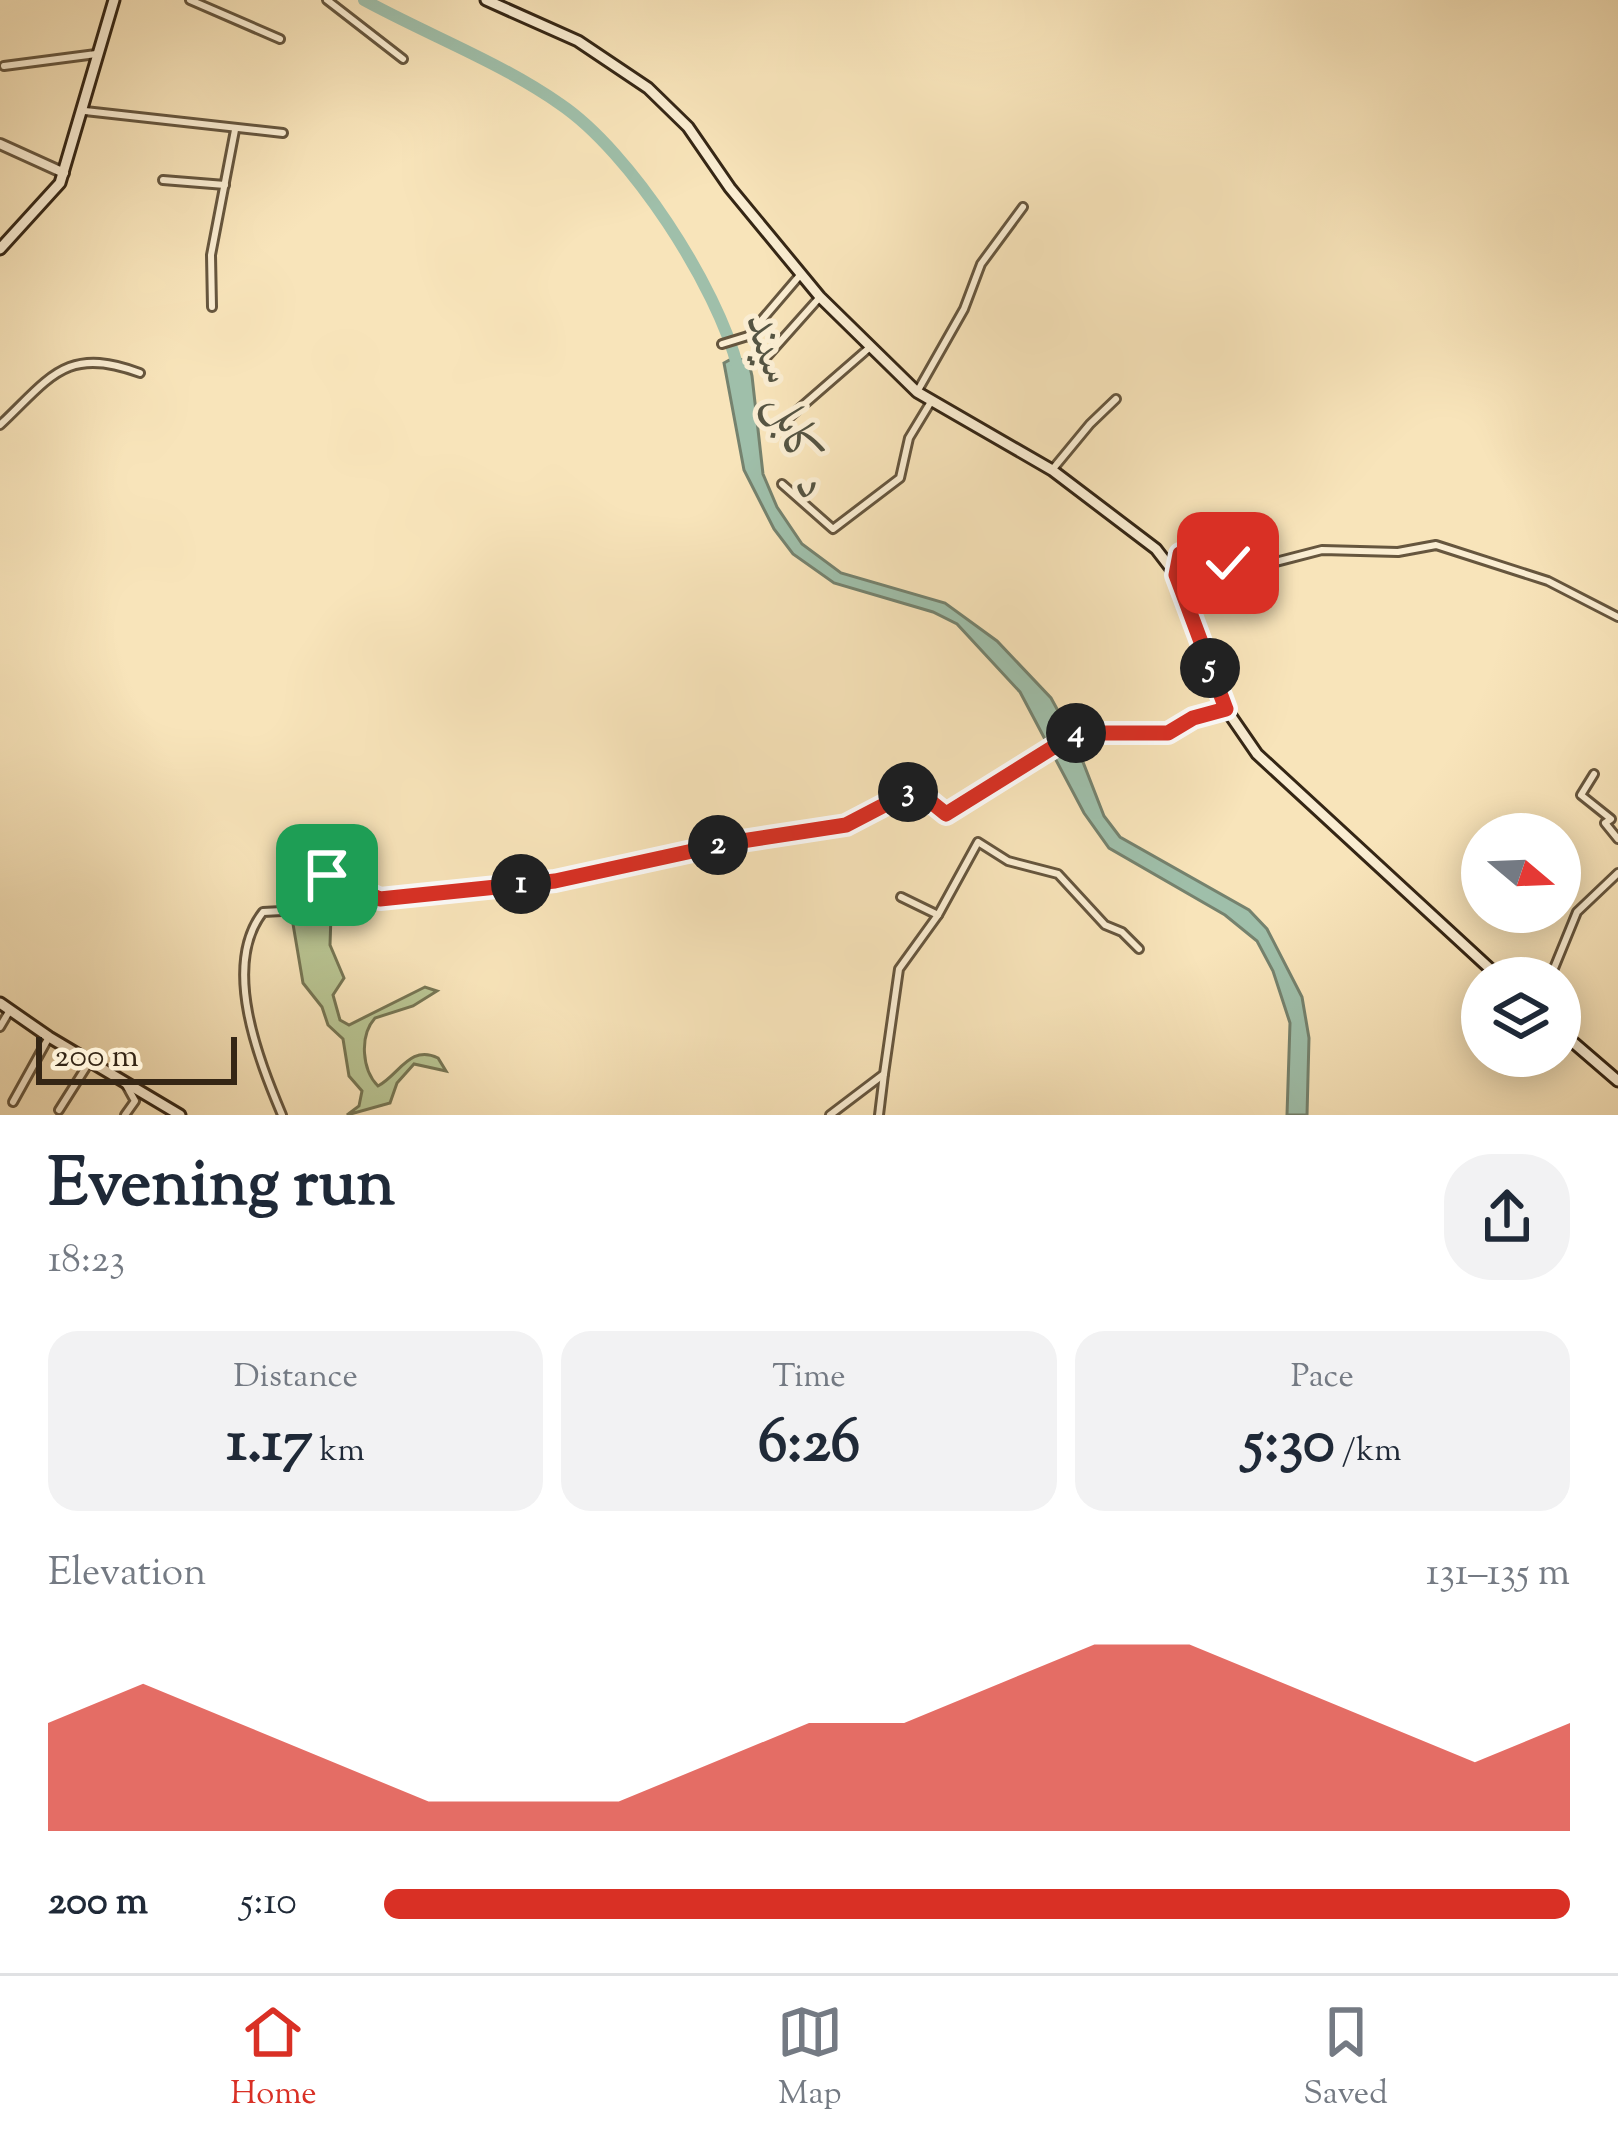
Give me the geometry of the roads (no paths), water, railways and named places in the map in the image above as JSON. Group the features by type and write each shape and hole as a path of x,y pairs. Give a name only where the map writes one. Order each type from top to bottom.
{"main road":[{"path":"0,249 64,173 114,0"},
{"path":"486,0 578,41 648,88 688,127 730,188 820,297 916,392 1052,470 1156,549 1176,575 1226,709 1257,754 1477,957"},
{"path":"5,1006 180,1115"},
{"path":"1581,1049 1618,1081"}],"street":[{"path":"190,0 280,39"},
{"path":"327,0 403,59"},
{"path":"4,66 100,54"},
{"path":"85,111 283,134"},
{"path":"212,307 211,255 235,130"},
{"path":"0,147 64,173"},
{"path":"163,179 225,185"},
{"path":"916,392 964,309 981,264 1023,208"},
{"path":"722,344 748,336 801,274"},
{"path":"763,361 820,297"},
{"path":"777,428 872,345"},
{"path":"0,425 45,379 66,365 100,362 140,373"},
{"path":"1052,470 1116,399"},
{"path":"782,484 833,529 900,478 909,438 932,400"},
{"path":"1176,575 1180,554 1264,565 1322,550 1398,552 1436,545 1548,581 1618,617"},
{"path":"282,1115 262,1069 244,978 247,946 263,912 282,911 290,891 311,868 380,899 555,881 729,843 846,825 915,789 946,814 1076,733 1168,733 1193,718 1226,709"},
{"path":"1594,775 1581,795 1610,819 1605,823 1618,839"},
{"path":"879,1115 899,969 938,915 978,842 1008,861 1058,874 1106,925 1122,932 1139,949"},
{"path":"1559,957 1577,912 1618,873"},
{"path":"901,897 938,915"},
{"path":"0,1027 5,1006"},
{"path":"13,1102 49,1037"},
{"path":"59,1110 90,1061"},
{"path":"830,1115 884,1074"},
{"path":"123,1080 135,1101 125,1115"}],"waterway":[{"name":"د کابل سيند","path":"364,0 513,75 587,126 668,223 711,299 738,368"}]}
